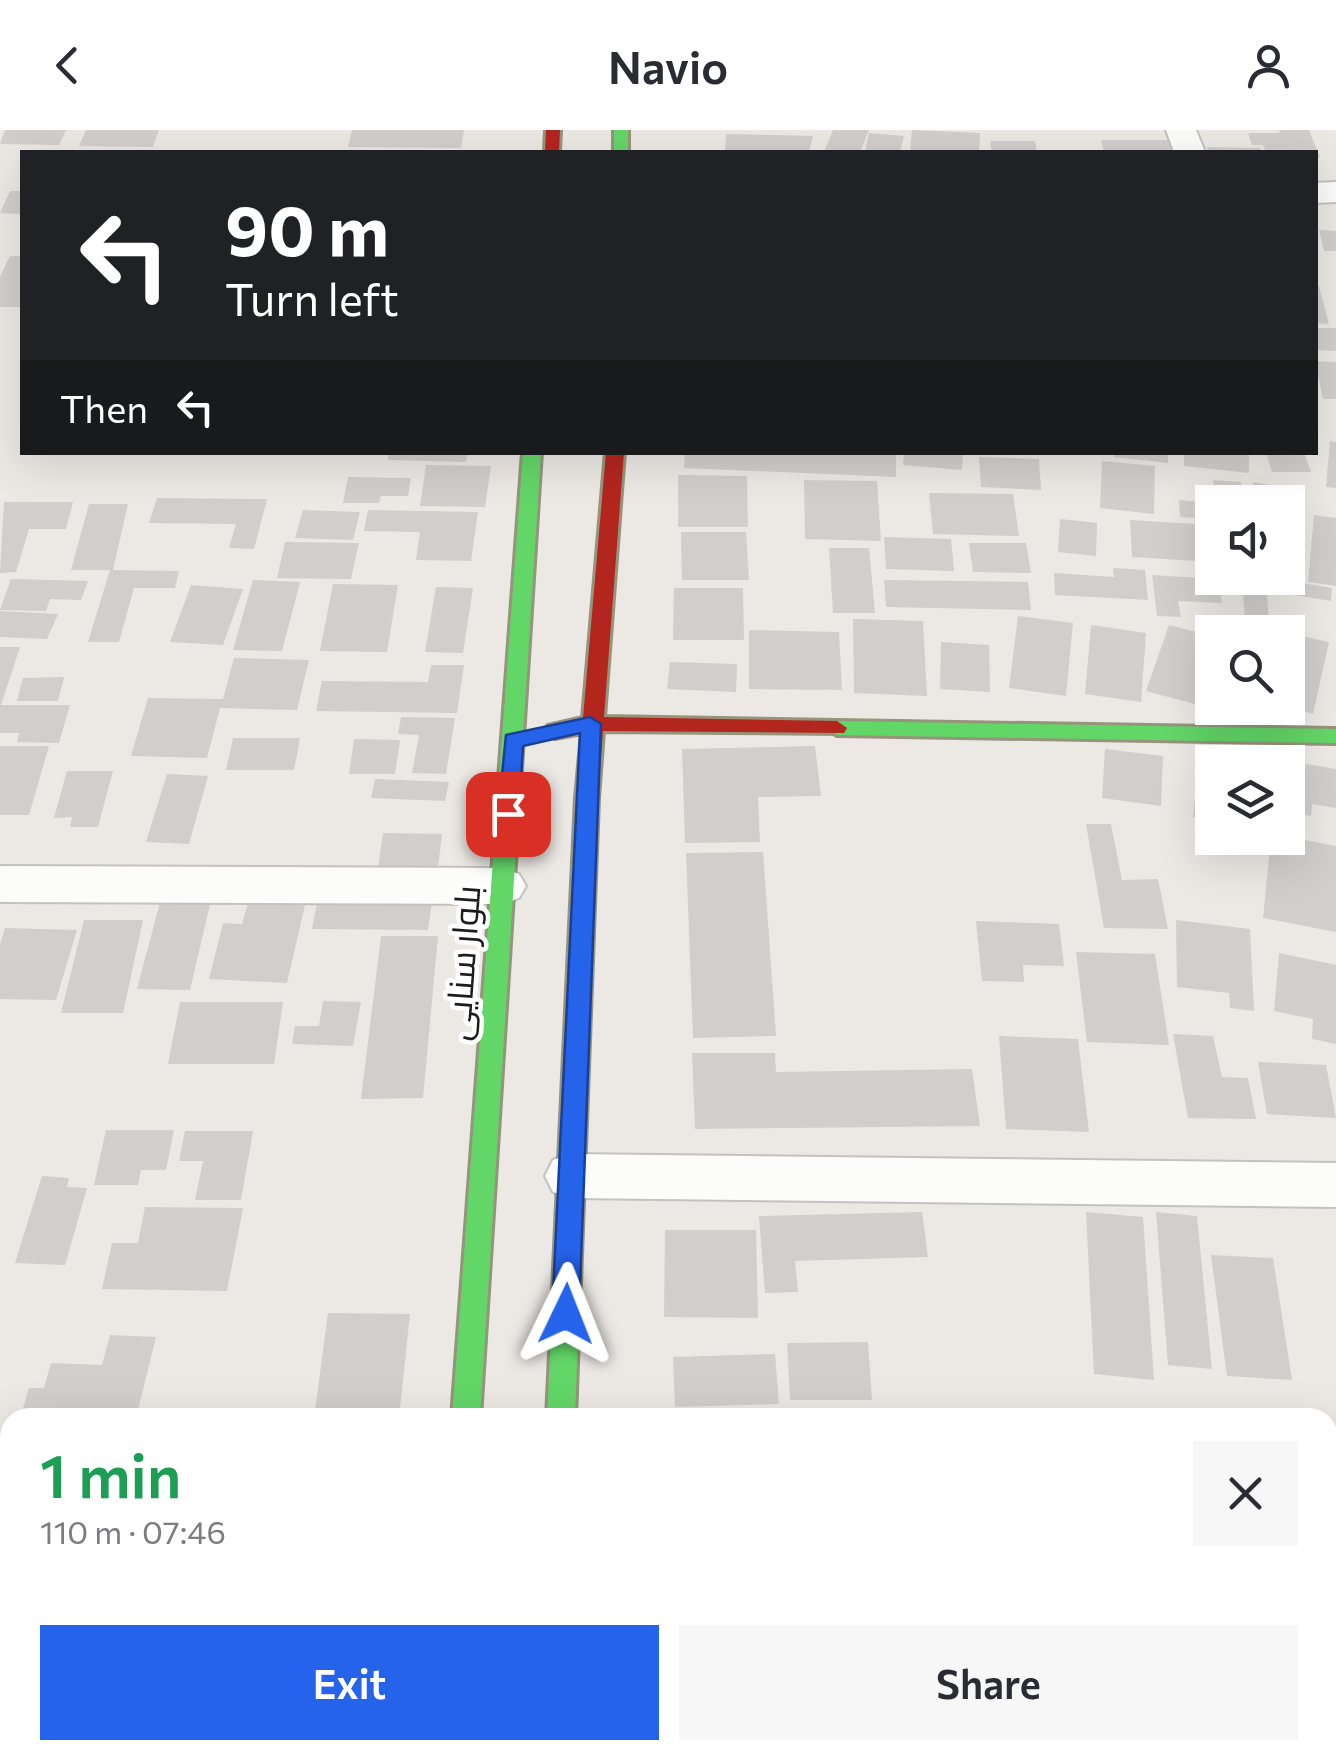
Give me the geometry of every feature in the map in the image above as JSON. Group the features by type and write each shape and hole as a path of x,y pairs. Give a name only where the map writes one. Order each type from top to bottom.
{"main road":[{"name":"بلوار سنایی","path":"467,1408 532,455"},
{"path":"562,1408 590,724 615,455"},
{"path":"513,740 590,724 1336,736"}],"street":[{"path":"0,884 503,886"},
{"path":"571,1176 1336,1185"}],"building":[{"path":"5,130 66,130 59,145 0,144"},
{"path":"86,130 159,130 153,147 79,146"},
{"path":"352,130 464,131 461,148 348,147"},
{"path":"833,130 869,130 861,150 825,150"},
{"path":"912,130 980,133 979,150 910,150"},
{"path":"1279,130 1309,130 1317,150 1265,150 1263,145 1252,145 1248,133 1280,133"},
{"path":"869,133 904,136 900,150 865,150"},
{"path":"726,134 813,136 810,150 725,150"},
{"path":"1101,140 1173,140 1176,150 1104,150"},
{"path":"990,141 1035,141 1037,150 992,150"},
{"path":"1207,147 1261,150 1208,150"},
{"path":"10,191 20,191 20,214 0,213"},
{"path":"1319,230 1336,231 1336,251 1324,251"},
{"path":"10,256 20,256 20,307 0,307 0,277"},
{"path":"1318,286 1319,286 1329,324 1318,323"},
{"path":"1318,328 1336,328 1336,351 1318,350"},
{"path":"1318,361 1336,362 1336,399 1323,399"},
{"path":"1330,441 1336,442 1336,488 1326,487"},
{"path":"389,455 467,455 466,462 388,460"},
{"path":"685,455 896,455 896,477 684,468"},
{"path":"904,455 963,455 962,470 903,465"},
{"path":"1168,455 1168,463 1114,457"},
{"path":"1184,455 1249,455 1249,473 1184,466"},
{"path":"1267,455 1305,455 1311,472 1272,472"},
{"path":"979,457 1039,459 1041,490 981,487"},
{"path":"1102,461 1155,466 1154,514 1100,508"},
{"path":"426,465 491,466 485,507 420,506"},
{"path":"678,475 747,476 748,527 678,527"},
{"path":"348,477 411,478 408,496 381,496 379,503 343,503"},
{"path":"804,480 877,481 881,541 805,539"},
{"path":"1213,480 1241,485 1213,485"},
{"path":"929,493 1013,494 1019,536 933,534"},
{"path":"157,498 267,499 254,549 229,548 236,524 149,523"},
{"path":"1179,500 1195,501 1195,518 1180,517"},
{"path":"4,502 73,502 66,529 29,529 16,572 0,573"},
{"path":"89,504 128,504 113,570 71,570"},
{"path":"303,510 360,512 353,540 295,538"},
{"path":"368,510 478,512 471,561 416,560 420,532 364,531"},
{"path":"1314,515 1336,518 1336,586 1308,582"},
{"path":"1060,519 1097,523 1096,556 1058,552"},
{"path":"1130,520 1195,524 1195,561 1132,557"},
{"path":"681,532 746,532 749,580 682,580"},
{"path":"884,537 951,539 954,571 886,569"},
{"path":"285,542 359,543 351,579 277,578"},
{"path":"969,543 1026,543 1031,573 973,572"},
{"path":"829,548 869,548 875,613 833,613"},
{"path":"1113,568 1145,570 1148,600 1055,595 1054,573 1114,577"},
{"path":"110,570 179,571 175,588 134,588 119,642 88,642"},
{"path":"1152,575 1195,578 1195,595 1221,595 1222,603 1178,601 1181,617 1157,616"},
{"path":"11,579 88,581 81,600 50,599 46,611 0,610"},
{"path":"253,580 300,582 282,651 233,650"},
{"path":"884,580 1028,582 1031,610 886,607"},
{"path":"333,584 398,585 387,652 320,651"},
{"path":"1305,584 1332,588 1331,601 1293,595 1305,595"},
{"path":"191,585 243,589 223,645 170,642"},
{"path":"436,587 473,588 463,653 425,652"},
{"path":"674,588 743,588 744,640 673,640"},
{"path":"1243,595 1267,595 1268,615 1245,615"},
{"path":"0,611 58,614 47,639 0,637"},
{"path":"1018,616 1073,623 1066,696 1009,688"},
{"path":"853,619 923,621 927,696 854,693"},
{"path":"1091,625 1146,633 1141,702 1085,694"},
{"path":"1169,625 1195,632 1195,704 1146,691"},
{"path":"749,630 839,632 842,690 749,689"},
{"path":"1305,637 1329,642 1313,714 1305,712"},
{"path":"941,642 989,645 990,692 940,689"},
{"path":"0,647 20,647 1,705 70,705 59,743 17,742 19,733 0,733"},
{"path":"234,658 309,660 297,710 220,708 207,758 131,756 148,698 223,699"},
{"path":"670,662 737,664 736,692 667,689"},
{"path":"431,665 464,665 457,713 316,711 322,681 428,682"},
{"path":"64,677 58,701 17,701 23,678"},
{"path":"401,717 455,718 446,774 412,773 419,735 398,734"},
{"path":"233,738 300,738 294,770 226,770"},
{"path":"354,739 400,740 395,774 349,774"},
{"path":"0,746 49,746 29,815 0,815"},
{"path":"815,746 821,796 758,797 760,842 685,843 682,749"},
{"path":"1105,749 1163,756 1161,806 1102,798"},
{"path":"1305,764 1336,769 1336,808 1312,804 1311,816 1305,815"},
{"path":"67,771 113,771 98,827 70,827 72,817 54,818"},
{"path":"167,774 208,776 189,844 146,842"},
{"path":"375,779 449,782 445,801 371,798"},
{"path":"1086,824 1111,824 1122,880 1158,879 1168,929 1104,928"},
{"path":"383,833 442,834 437,876 377,875"},
{"path":"1305,840 1336,846 1336,932 1263,918 1269,855 1305,855"},
{"path":"763,852 776,1036 693,1038 686,853"},
{"path":"319,892 433,895 428,930 312,929"},
{"path":"162,895 212,896 190,990 137,989"},
{"path":"248,903 305,905 287,983 209,979 223,923 242,924"},
{"path":"84,920 143,920 123,1013 61,1013"},
{"path":"1176,920 1250,929 1254,1011 1230,1008 1229,993 1177,987"},
{"path":"976,921 1059,924 1064,966 1023,965 1024,982 982,981"},
{"path":"5,928 77,930 56,1000 0,999 0,945"},
{"path":"381,936 438,936 423,1098 361,1099"},
{"path":"1076,952 1155,954 1169,1045 1087,1042"},
{"path":"1279,953 1336,965 1336,1044 1312,1039 1313,1019 1274,1011"},
{"path":"323,1001 361,1002 353,1046 292,1044 295,1026 319,1026"},
{"path":"180,1002 283,1002 274,1064 168,1064"},
{"path":"1173,1034 1213,1036 1222,1077 1248,1078 1256,1119 1188,1118"},
{"path":"999,1036 1078,1039 1089,1132 1006,1129"},
{"path":"692,1053 775,1053 776,1072 972,1069 980,1126 695,1129"},
{"path":"1258,1062 1326,1065 1336,1118 1267,1114"},
{"path":"106,1130 174,1130 166,1170 141,1170 138,1185 94,1185"},
{"path":"185,1131 253,1131 241,1200 195,1200 203,1161 179,1161"},
{"path":"42,1176 69,1178 67,1187 87,1188 65,1265 15,1263"},
{"path":"145,1207 243,1208 227,1291 102,1289 112,1243 138,1243"},
{"path":"922,1212 928,1257 795,1261 798,1292 765,1293 759,1216"},
{"path":"1086,1212 1143,1217 1154,1380 1094,1374"},
{"path":"1156,1212 1197,1216 1212,1369 1168,1365"},
{"path":"665,1230 756,1230 758,1318 664,1317"},
{"path":"1211,1255 1273,1258 1292,1380 1227,1376"},
{"path":"328,1313 410,1314 400,1408 315,1408"},
{"path":"110,1335 156,1337 138,1408 23,1408 29,1388 44,1388 51,1363 102,1365"},
{"path":"868,1342 872,1400 790,1400 787,1343"},
{"path":"775,1354 779,1404 675,1407 673,1357"}],"traffic: fast":[{"path":"621,130 621,150"},
{"path":"467,1408 532,455"},
{"path":"837,728 1336,736"},
{"path":"561,1408 587,798"}],"traffic: jam":[{"path":"552,150 553,130"},
{"path":"587,798 615,455"},
{"path":"555,731 590,724 837,728"}],"route":[{"path":"508,814 513,740 590,724 566,1314"}]}
